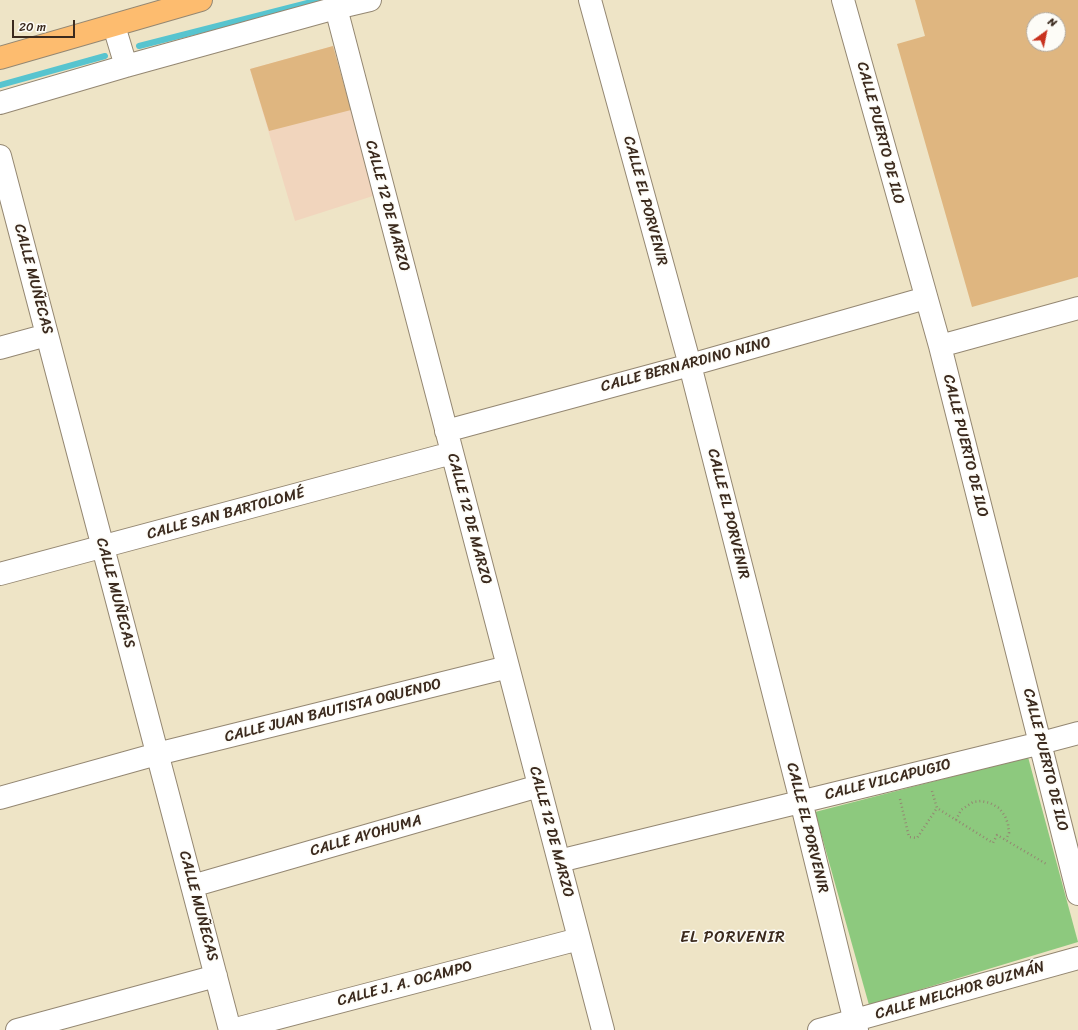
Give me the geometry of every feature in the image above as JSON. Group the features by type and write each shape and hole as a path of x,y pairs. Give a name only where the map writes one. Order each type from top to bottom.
{"highway":[{"path":"0,58 201,0"}],"street":[{"path":"0,103 126,66 370,0"},
{"name":"CALLE EL PORVENIR","path":"590,0 690,365 801,801 856,1025"},
{"name":"CALLE PUERTO DE ILO","path":"843,0 940,346 1078,894"},
{"name":"CALLE 12 DE MARZO","path":"336,8 603,1030"},
{"path":"114,26 126,66"},
{"name":"CALLE MUÑECAS","path":"0,156 231,1030"},
{"name":"CALLE BERNARDINO NINO","path":"446,431 690,365 926,298"},
{"path":"940,346 1078,308"},
{"path":"0,348 47,335"},
{"name":"CALLE SAN BARTOLOMÉ","path":"0,574 452,453"},
{"name":"CALLE JUAN BAUTISTA OQUENDO","path":"0,798 158,754 508,667"},
{"name":"CALLE VILCAPUGIO","path":"559,861 801,801 1041,744 1078,733"},
{"name":"CALLE AYOHUMA","path":"192,886 539,786"},
{"name":"CALLE J. A. OCAMPO","path":"231,1030 579,939"},
{"name":"CALLE MELCHOR GUZMÁN","path":"819,1030 856,1025 1078,958"},
{"path":"17,1030 216,976"}],"path":[{"path":"931,789 937,808 993,843 997,835 1053,868"},
{"path":"899,796 909,837 916,838 937,808"},
{"path":"956,820 961,810 973,802 981,801 990,803 999,808 1005,816 1009,833 1006,840"}],"shaded area":[{"path":"333,46 376,195 295,221 250,69"}],"green space":[{"path":"1028,757 1078,942 869,1005 815,812"}],"building":[{"path":"915,0 1078,0 1078,277 972,307 897,44 925,36"},
{"path":"333,46 351,110 269,131 250,69"}],"waterway":[{"path":"139,46 319,0"},
{"path":"0,85 105,56"}],"district":[{"name":"EL PORVENIR","path":"733,938"}]}
